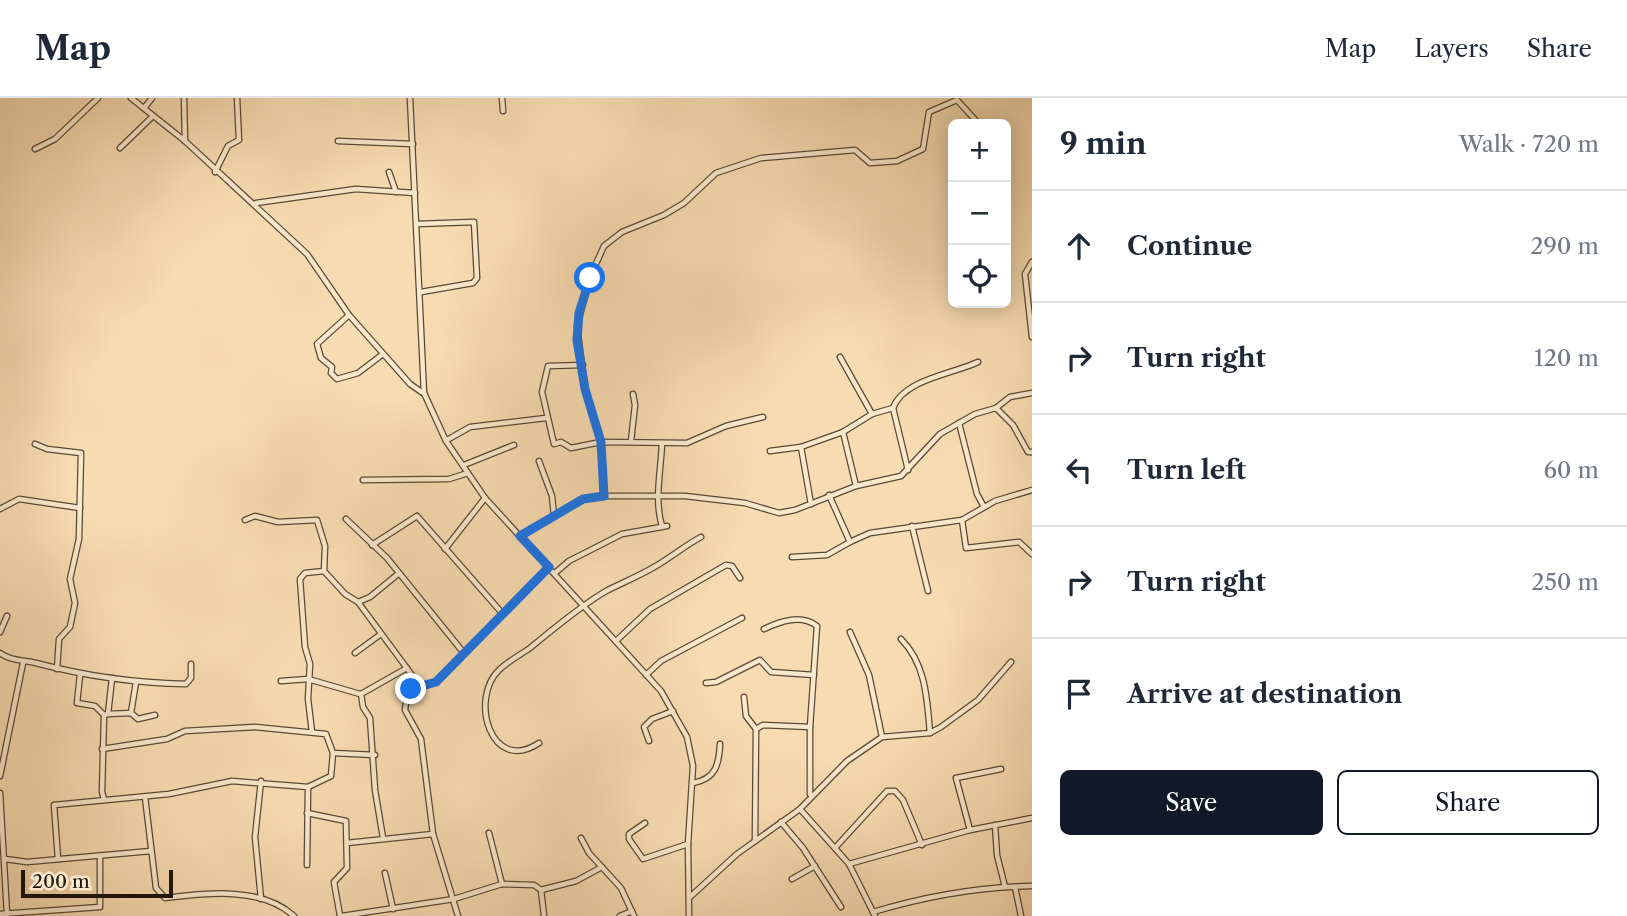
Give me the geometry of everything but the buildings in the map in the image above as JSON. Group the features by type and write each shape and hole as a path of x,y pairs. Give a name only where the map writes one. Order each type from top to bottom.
{"street":[{"path":"35,149 55,139 98,98"},
{"path":"131,98 185,141 215,172 255,203 307,254 349,315 410,384 424,393"},
{"path":"145,107 152,98"},
{"path":"184,98 185,141"},
{"path":"215,172 228,146 239,140 237,98"},
{"path":"410,98 424,393 446,441 485,498 646,675 673,711 687,737 693,783 688,844 689,916"},
{"path":"502,98 503,111"},
{"path":"604,496 601,442 585,389 577,326 590,278 604,246 622,232 684,203 716,173 761,158 850,150 860,151 870,163 897,161 923,149 929,112 957,100 974,119"},
{"path":"120,148 153,116"},
{"path":"338,141 360,139 413,144"},
{"path":"389,172 396,192"},
{"path":"255,203 356,189 415,193"},
{"path":"417,224 472,221 477,278 473,283 421,292"},
{"path":"1032,262 1025,274 1032,337"},
{"path":"349,315 317,344 321,358 332,367 331,373 337,379 351,377 383,354"},
{"path":"840,357 872,414"},
{"path":"770,451 801,447 843,432 872,414 893,408 909,389 978,362"},
{"path":"583,366 548,366 542,392 554,444 561,442 571,448 601,442 687,443 726,426 763,417"},
{"path":"520,536 583,499 604,496 715,499 779,513 856,486 901,476 940,434 958,423 996,408 1010,397 1032,393"},
{"path":"631,441 633,394"},
{"path":"893,408 908,471"},
{"path":"996,408 1013,425 1028,452 1032,452"},
{"path":"446,441 470,427 546,418"},
{"path":"958,423 977,494 984,507"},
{"path":"843,432 856,486"},
{"path":"555,573 569,561 622,534 640,533 664,526 656,507 662,443"},
{"path":"35,444 47,449 80,453 79,539 70,579 75,603 70,627 59,639 57,669"},
{"path":"464,465 514,445"},
{"path":"801,447 811,504"},
{"path":"539,461 552,496 554,516"},
{"path":"363,480 449,479 468,473"},
{"path":"792,557 827,555 870,533 962,520 1014,494 1032,490"},
{"path":"829,495 850,542"},
{"path":"444,549 485,498"},
{"path":"0,509 19,499 80,508"},
{"path":"245,520 255,516 278,522 317,520 325,546 324,571 345,594 359,602 421,686"},
{"path":"372,545 415,516 502,612"},
{"path":"346,519 398,574 463,652"},
{"path":"962,520 966,548 1019,542 1032,554"},
{"path":"912,526 928,591"},
{"path":"539,743 530,749 519,750 503,746 491,736 486,714 492,681 498,670 607,591 656,566 701,537"},
{"path":"616,641 650,609 726,565 732,566 740,578"},
{"path":"458,916 433,834 421,739 405,710 407,694 436,682 549,567"},
{"path":"312,732 308,720 310,664 305,647 300,579 304,573 324,571"},
{"path":"359,602 370,597 398,574"},
{"path":"0,632 7,616"},
{"path":"646,675 662,661 742,618"},
{"path":"764,629 785,620 814,623 818,632 810,727 810,795"},
{"path":"850,632 869,675 882,737"},
{"path":"355,653 382,634"},
{"path":"901,639 912,650 923,677 930,733"},
{"path":"0,653 23,663 80,675 136,682 157,680 186,684 191,678 191,664"},
{"path":"706,683 716,682 760,660 771,672 814,675"},
{"path":"689,897 755,841 800,809 810,795 846,761 882,737 930,733 978,700 1011,662"},
{"path":"0,776 23,663"},
{"path":"281,681 309,679 360,694 407,668"},
{"path":"80,675 77,703 95,705 106,714 131,713 138,719 155,715"},
{"path":"105,800 102,792 102,749 112,678"},
{"path":"131,713 136,682"},
{"path":"360,694 363,707 370,718 375,755 375,790 383,838"},
{"path":"744,697 746,716 756,729 755,841"},
{"path":"649,741 644,727 652,719 673,711"},
{"path":"756,729 763,725 810,727"},
{"path":"58,859 54,805 145,797 210,783 261,781 308,788 331,776 333,753 326,734 280,732 255,727 185,731 167,739 102,749"},
{"path":"693,783 708,779 715,772 720,744"},
{"path":"333,753 375,755"},
{"path":"970,830 956,778 1001,769"},
{"path":"261,781 256,837 261,899"},
{"path":"307,865 308,788"},
{"path":"835,848 887,791 895,791 903,800 922,845"},
{"path":"0,793 7,914"},
{"path":"145,797 156,888 165,898 215,893 261,899 278,903 293,916"},
{"path":"800,809 849,864 874,914 913,900 1004,887 1032,886"},
{"path":"307,813 346,821 346,868 334,882 341,916 454,899 502,884 534,885 541,890 544,916"},
{"path":"849,864 970,830 1032,818"},
{"path":"781,822 815,866 841,907"},
{"path":"645,824 629,834 629,839 643,859 688,844"},
{"path":"995,825 997,855 1004,887"},
{"path":"489,833 502,884"},
{"path":"347,843 433,834"},
{"path":"581,838 589,853 621,888 633,914 620,916"},
{"path":"5,859 27,862 151,851"},
{"path":"0,914 96,909 102,902 100,856"},
{"path":"792,879 815,866"},
{"path":"541,890 576,881 601,867"},
{"path":"385,873 393,909"},
{"path":"1015,887 1021,916"},
{"path":"96,909 101,916"}],"route":[{"path":"411,689 436,682 549,567 520,536 583,499 604,496 601,442 585,389 577,340 579,313 590,278"}]}
